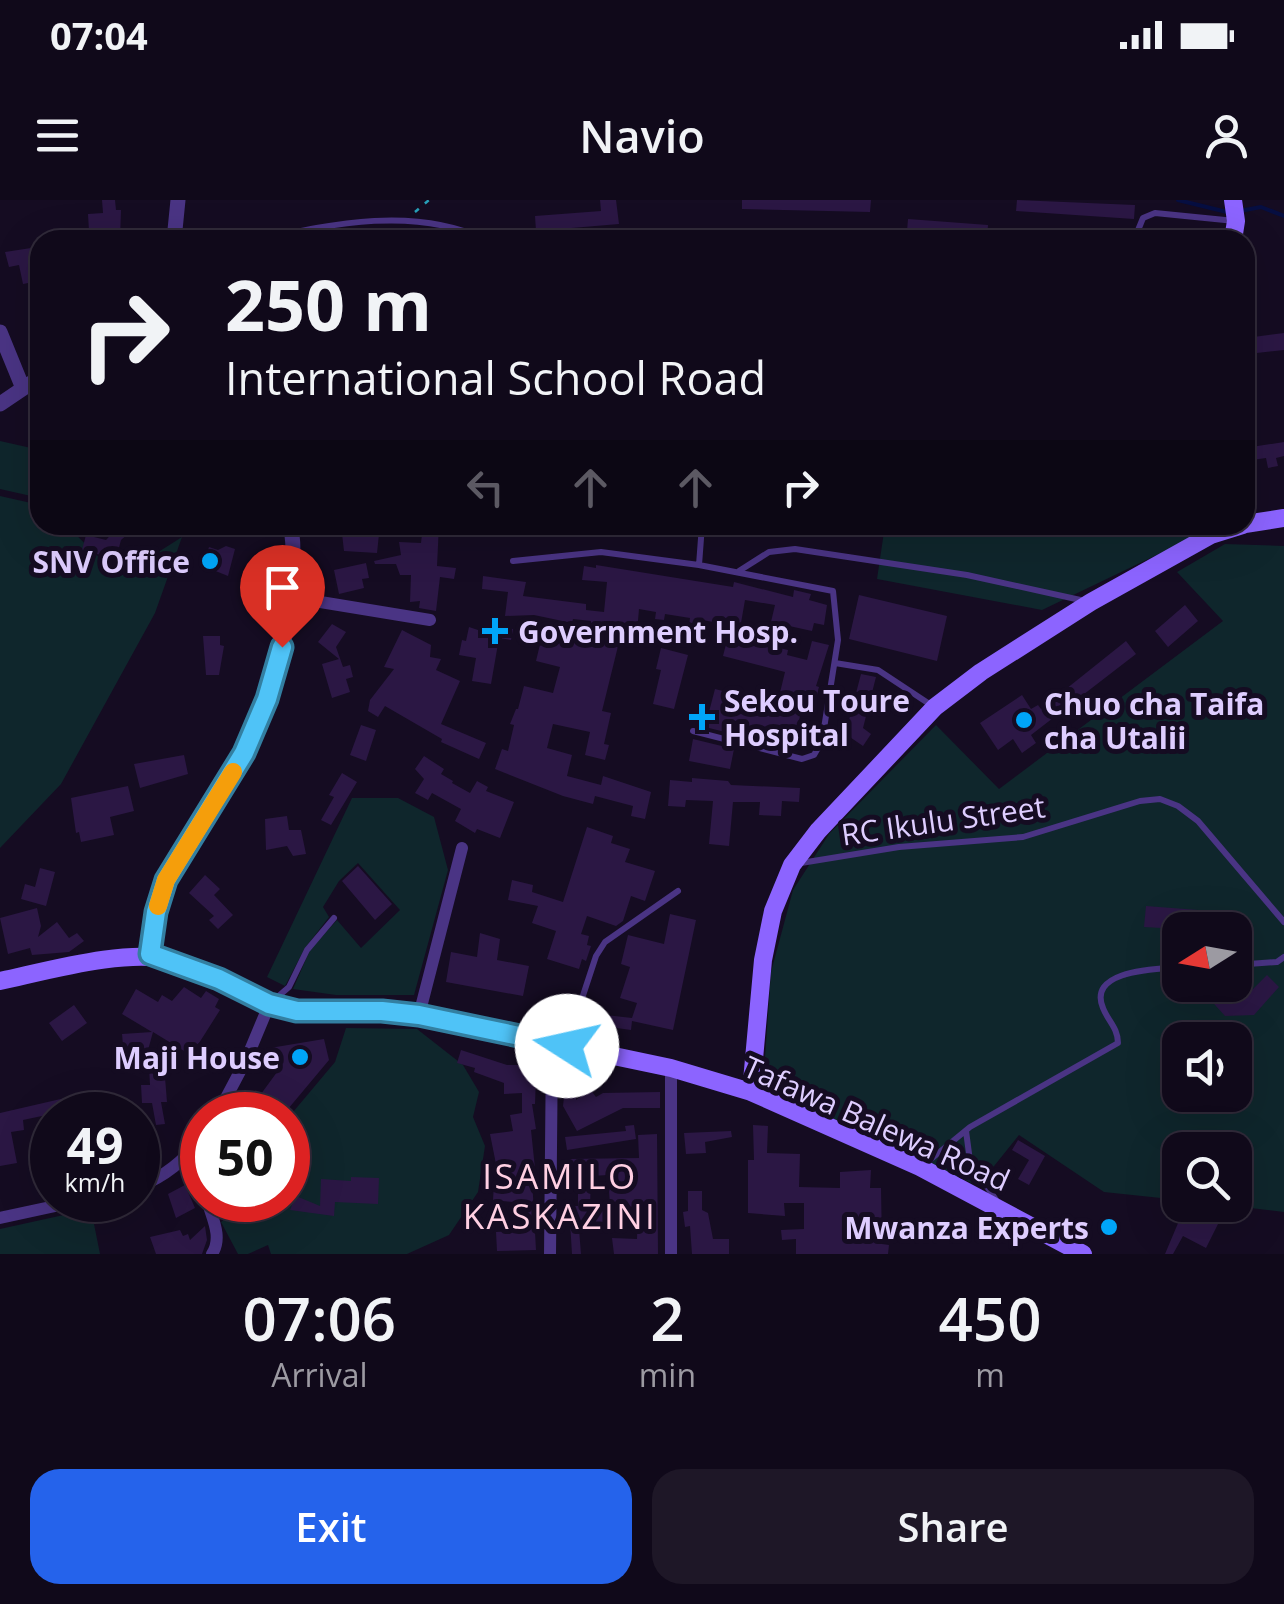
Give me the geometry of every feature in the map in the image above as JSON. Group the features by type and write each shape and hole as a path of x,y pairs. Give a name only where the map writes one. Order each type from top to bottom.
{"main road":[{"path":"1233,200 1234,230"},
{"path":"1255,523 1284,518"},
{"path":"751,1092 763,960 773,910 792,865 818,831 935,708 994,663 1202,535"},
{"path":"0,981 150,954"},
{"name":"Tafawa Balewa Road","path":"150,954 219,979 269,1004 297,1011 419,1015 671,1068 751,1092 920,1168 1083,1254"}],"street":[{"path":"175,230 178,200"},
{"path":"0,332 22,386"},
{"path":"0,404 30,382"},
{"path":"150,954 156,912 166,880 244,753 267,699 282,647 290,597 292,535"},
{"path":"290,597 430,620"},
{"path":"419,1015 462,848"},
{"path":"229,1092 269,1004"},
{"path":"550,1254 559,1044"},
{"path":"671,1068 671,1254"},
{"path":"0,1218 30,1211"},
{"path":"212,1254 217,1246 214,1222"}],"lane":[{"path":"1138,230 1143,218 1155,213 1222,230"},
{"path":"310,230 350,222 406,220 465,230"},
{"path":"699,565 701,535"},
{"path":"738,572 768,552 796,549 967,575 1091,602"},
{"path":"513,561 601,552 699,565 833,591 838,640 822,741 814,755 802,758 693,731"},
{"path":"835,663 878,670 935,708"},
{"name":"RC Ikulu Street","path":"792,865 899,847 1023,836 1160,798 1198,821 1284,922"},
{"path":"559,1044 605,942 678,891"},
{"path":"269,1004 289,987 307,950 334,918"},
{"path":"1252,964 1277,962 1284,957"},
{"path":"920,1168 966,1130 1118,1044 1118,1034 1102,1007 1103,985 1114,978 1162,970"},
{"path":"966,1130 970,1162 982,1184 1007,1212"}],"path":[{"path":"406,220 429,200"}],"green space":[{"path":"0,441 30,448 30,496 0,489"},
{"path":"0,496 30,503 30,535 76,535 119,577 182,537 155,613 61,784 0,848"},
{"path":"884,535 1192,538 1042,610 877,579"},
{"path":"1225,544 1284,546 1284,1212 1252,1208 1252,1132 1162,1132 1162,1198 1104,1192 1019,1135 978,1186 763,1086 771,972 793,890 829,834 936,725 999,789 1223,621 1177,572"},
{"path":"352,798 398,798 434,817 448,870 414,995 336,995 293,989 310,950 337,920 361,948 400,910 358,863 339,881 323,907 329,917 305,948 285,986 267,977"},
{"path":"346,1028 417,1029 463,1065 479,1092 473,1117 485,1146 478,1192 449,1235 407,1254 271,1254 268,1245 238,1254 221,1222 310,1222 310,1092 335,1062"},
{"path":"32,1222 94,1222 100,1254 0,1254 0,1229"}],"building":[{"path":"102,200 115,200 116,210 121,210 120,230 89,230 88,214 103,213"},
{"path":"600,200 616,200 619,224 536,230 535,216 601,211"},
{"path":"742,200 871,200 870,212 742,209"},
{"path":"1017,200 1135,205 1134,219 1016,211"},
{"path":"908,219 988,225 988,230 907,230"},
{"path":"30,248 30,283 23,284 19,265 9,267 5,252"},
{"path":"1284,333 1284,350 1255,353 1255,337"},
{"path":"1284,442 1284,456 1276,458 1278,466 1268,468 1266,458 1255,460 1255,446"},
{"path":"86,535 106,540 111,535 127,535 121,540 116,559 82,550"},
{"path":"342,535 379,535 377,553 344,551"},
{"path":"422,535 439,535 437,566 456,568 454,579 440,577 436,611 419,608 420,601 410,602 411,575 400,575 396,564 374,561 401,555 399,542 421,543"},
{"path":"226,546 235,549 228,576 203,566 209,547 218,550"},
{"path":"366,563 369,578 362,579 364,588 339,594 334,570"},
{"path":"584,566 733,587 734,582 793,597 794,590 811,594 809,600 827,605 824,625 814,623 812,631 771,622 775,605 745,600 741,623 770,630 767,645 807,660 812,641 829,645 816,686 819,687 813,714 801,711 796,735 762,726 761,731 742,726 737,735 705,727 715,689 777,705 785,672 723,656 731,625 702,620 701,627 689,625 690,618 665,614 664,620 655,619 656,612 639,609 637,632 622,630 602,711 611,713 604,744 609,745 605,760 585,755 590,732 553,724 547,748 572,755 567,776 601,785 603,776 651,792 645,819 631,816 633,806 595,796 593,804 563,796 495,769 502,749 508,751 514,725 510,724 524,686 553,693 560,667 536,661 542,636 566,642 568,635 589,641 591,621 573,619 572,623 534,615 505,616 508,592 482,589 483,576 526,582 523,596 586,604 586,610 604,612 607,582 582,580"},
{"path":"859,595 947,616 937,661 849,639"},
{"path":"1185,605 1198,621 1168,647 1155,631"},
{"path":"332,624 346,632 336,647 343,667 350,665 353,677 346,679 350,692 332,698 322,664 339,659 318,642"},
{"path":"479,624 513,629 511,640 499,638 491,684 472,681 476,658 459,655 469,627 478,630"},
{"path":"402,630 431,645 430,657 441,659 436,670 460,681 441,724 486,743 479,759 441,742 442,739 385,706 378,717 368,711 370,700 394,669 384,667"},
{"path":"203,636 220,636 220,645 224,646 219,675 206,675"},
{"path":"1126,641 1136,654 1031,735 1036,743 1022,753 1013,739 998,750 980,723 1022,695 1031,709 1038,705 1041,709"},
{"path":"661,648 688,655 674,709 653,704 661,670 656,669"},
{"path":"861,674 876,677 863,728 871,734 863,746 841,731 849,720"},
{"path":"361,725 376,730 366,761 350,755"},
{"path":"693,739 734,749 730,769 689,761"},
{"path":"184,755 188,774 140,788 134,764"},
{"path":"424,756 444,769 441,774 452,783 470,793 477,781 488,787 486,791 514,802 500,838 477,829 475,833 455,821 461,809 432,793 428,800 415,793 424,779 415,769"},
{"path":"342,773 357,782 331,825 321,820"},
{"path":"692,778 728,781 731,785 800,788 799,802 782,801 781,816 759,815 760,802 733,802 729,846 709,844 713,801 686,800 685,807 668,806 670,780 692,782"},
{"path":"128,786 134,811 110,817 114,835 81,842 71,798"},
{"path":"287,816 289,830 301,830 306,854 293,856 287,846 266,850 265,819"},
{"path":"587,827 613,836 611,843 630,849 625,862 655,871 645,901 631,896 623,921 616,926 587,916 581,934 589,936 587,945 591,946 579,969 547,959 556,931 532,923 538,906 508,900 512,880 533,885 532,892 563,902"},
{"path":"358,866 392,904 375,920 342,881"},
{"path":"40,868 55,872 46,906 21,899 25,884 35,887"},
{"path":"205,875 220,889 214,895 233,915 218,929 209,920 214,916 189,893"},
{"path":"1146,906 1198,910 1162,912 1162,928 1144,927"},
{"path":"37,908 41,926 38,937 57,922 69,938 77,933 84,941 69,952 32,955 30,948 8,954 0,918"},
{"path":"670,914 696,920 673,1030 632,1021 631,1030 595,1025 597,1014 632,1018 637,1003 620,998 630,967 621,964 628,935 664,944"},
{"path":"480,933 500,939 497,960 529,966 523,996 446,982 451,952 477,957"},
{"path":"1267,975 1279,987 1254,1015 1225,1016 1212,1002 1252,1002 1252,990"},
{"path":"184,987 201,998 206,991 219,999 215,1007 220,1010 194,1051 189,1054 153,1032 145,1061 132,1058 135,1049 123,1045 122,1034 152,1032 122,1014 136,989 158,1002 162,995 172,1001"},
{"path":"74,1005 87,1023 62,1041 49,1023"},
{"path":"324,1039 329,1060 302,1092 262,1092 280,1068 266,1067 264,1049"},
{"path":"461,1050 507,1065 531,1065 531,1077 536,1077 532,1104 536,1129 531,1130 536,1250 497,1251 496,1232 516,1231 513,1202 493,1200 494,1184 500,1184 490,1134 513,1131 510,1115 522,1113 522,1093 504,1094 504,1083 457,1063"},
{"path":"164,1065 167,1102 161,1102 165,1124 160,1125 160,1092 141,1092 141,1085 150,1085 149,1066"},
{"path":"566,1079 578,1081 576,1100 590,1089 596,1097 603,1093 660,1092 660,1108 623,1108 577,1131 563,1106"},
{"path":"30,1106 30,1119 23,1120 24,1130 11,1132 17,1163 0,1166 0,1113"},
{"path":"634,1125 636,1139 567,1150 565,1137 626,1131 625,1126"},
{"path":"753,1125 768,1126 767,1153 800,1154 799,1187 840,1188 840,1172 871,1170 870,1188 881,1188 882,1244 889,1245 888,1254 796,1254 796,1239 782,1240 781,1230 804,1229 804,1203 784,1203 785,1216 748,1213 748,1160 754,1160"},
{"path":"731,1131 732,1137 705,1142 706,1153 686,1154 684,1133"},
{"path":"657,1134 658,1254 614,1254 612,1238 637,1239 638,1206 618,1208 619,1227 579,1229 581,1254 572,1254 569,1206 578,1206 578,1176 570,1177 569,1159 639,1158 638,1135","holes":["608,1175 610,1206 590,1207 591,1176"]},
{"path":"1018,1140 1045,1156 1029,1185 1018,1179 1029,1160 1012,1150"},
{"path":"351,1177 379,1178 378,1204 335,1202 334,1216 310,1213 310,1202 320,1206 321,1179 351,1181"},
{"path":"180,1188 180,1216 176,1218 168,1194"},
{"path":"688,1191 702,1191 702,1210 708,1213 713,1239 729,1239 729,1254 692,1254 690,1226 685,1227 683,1212 688,1211"},
{"path":"1179,1222 1219,1222 1206,1248 1183,1236 1173,1254 1165,1254"},
{"path":"205,1226 207,1240 202,1254 156,1254 150,1237 180,1230 190,1240"}],"waterway":[{"path":"1178,200 1231,213"},
{"path":"1240,211 1261,207 1284,216"}],"slow traffic":[{"path":"158,906 166,880 233,772"}],"place":[{"name":"SNV Office","path":"210,561"},
{"name":"Government Hosp.","path":"495,631"},
{"name":"Sekou Toure Hospital","path":"702,717"},
{"name":"Chuo cha Taifa cha Utalii","path":"1024,720"},
{"name":"Maji House","path":"300,1057"},
{"name":"Mwanza Experts","path":"1109,1227"}],"district":[{"name":"ISAMILO KASKAZINI","path":"560,1195"}],"route":[{"path":"282,647 267,699 244,753 166,880 156,912 150,954 219,979 269,1004 297,1011 419,1015 567,1046"}]}
